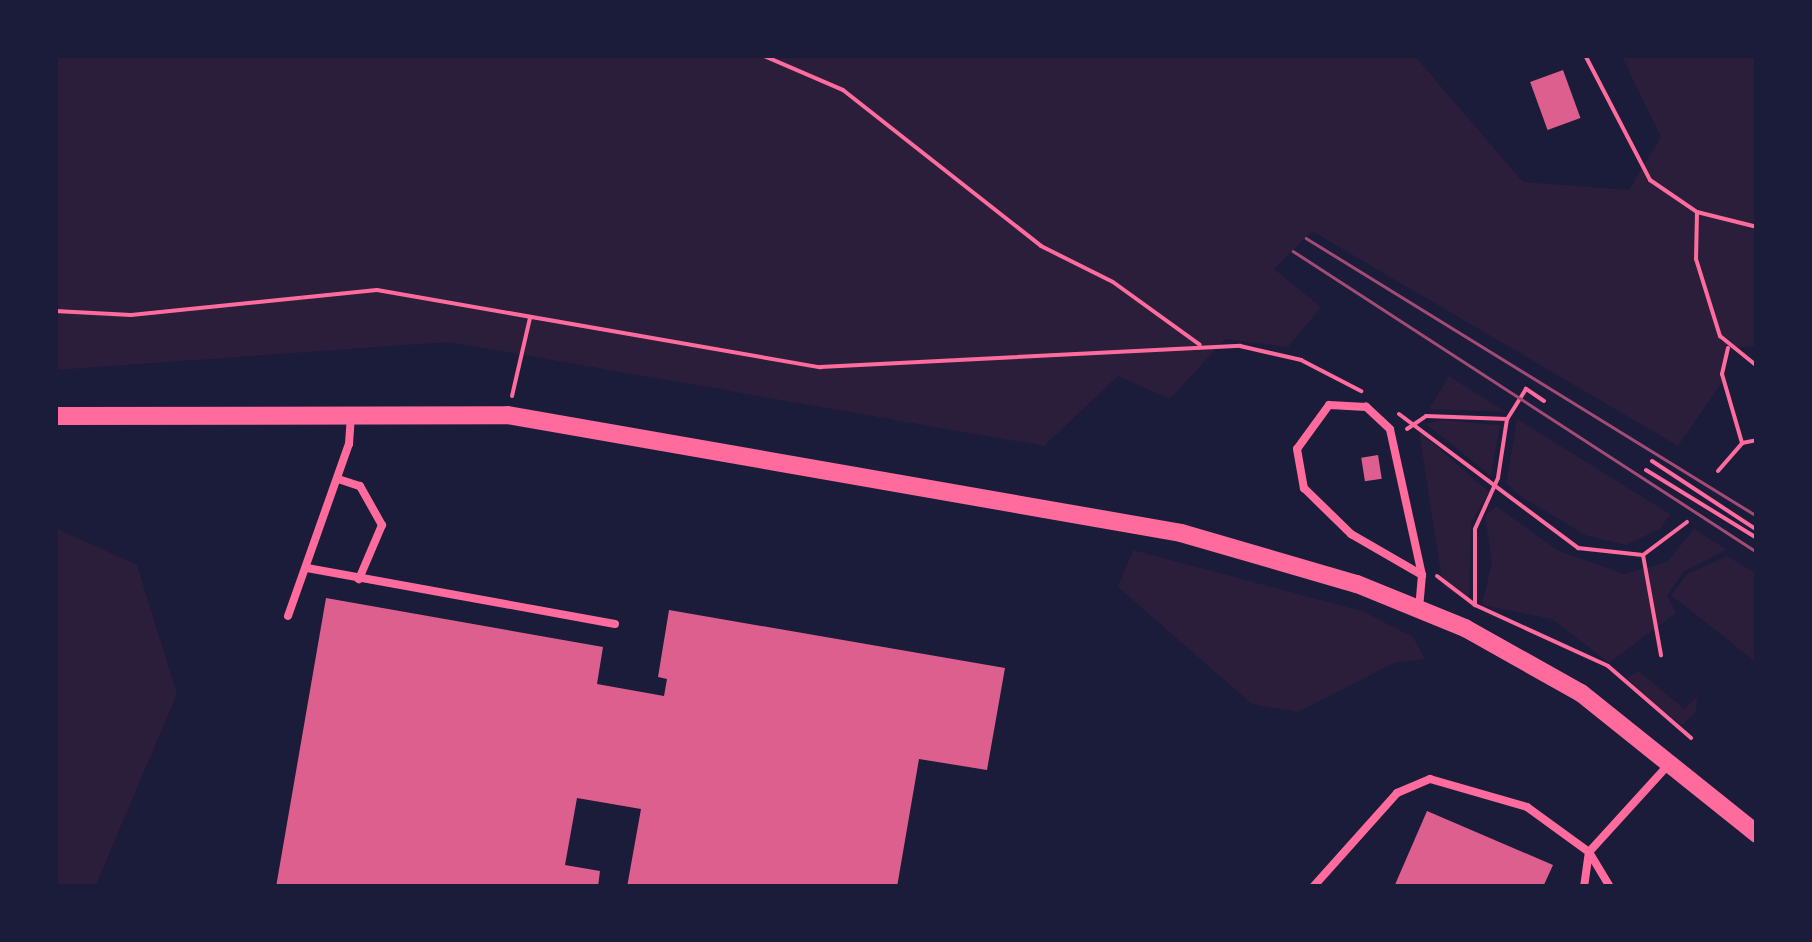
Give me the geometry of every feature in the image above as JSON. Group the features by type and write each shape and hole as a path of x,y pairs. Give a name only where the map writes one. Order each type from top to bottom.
{"street":[{"path":"55,416 351,409 508,415 1182,533 1419,609 1581,693 1672,761 1757,834"}],"lane":[{"path":"1419,609 1422,575 1390,428 1366,407 1329,405 1297,450 1304,488 1364,544 1422,575"},
{"path":"288,616 338,480 351,409"},
{"path":"338,480 360,486 382,525 359,579"},
{"path":"307,568 615,624"},
{"path":"1584,887 1589,852 1672,761"},
{"path":"1314,887 1396,793 1430,780 1527,807 1589,852 1610,887"}],"path":[{"path":"55,311 131,315 377,290 820,367 944,368 1200,346 1016,228 843,90 762,55"},
{"path":"1585,55 1632,158 1698,212 1757,227"},
{"path":"1698,212 1696,259 1728,348 1722,374 1742,442"},
{"path":"508,415 530,318"},
{"path":"1728,348 1757,366"},
{"path":"1475,605 1475,529 1495,489 1507,419 1526,389 1544,401"},
{"path":"1407,434 1426,416 1507,419"},
{"path":"1718,471 1742,442 1757,440"},
{"path":"1652,462 1757,530"},
{"path":"1646,470 1757,538"},
{"path":"1495,489 1578,548 1644,555 1687,522"},
{"path":"1644,555 1661,655"},
{"path":"1434,560 1442,586 1608,666 1690,738"}],"shaded area":[{"path":"55,55 1414,55 1523,182 1629,190 1661,137 1621,55 1757,55 1757,345 1728,350 1722,382 1678,446 1312,231 1274,269 1321,307 1288,347 1225,339 1170,399 1118,376 1044,446 449,342 55,370"},
{"path":"1449,376 1506,412 1429,409"},
{"path":"1517,419 1670,514 1660,529 1626,545 1587,536 1522,497 1506,483"},
{"path":"1440,420 1500,425 1491,476 1426,424"},
{"path":"1419,431 1489,492 1471,523 1469,601 1443,587"},
{"path":"1496,506 1557,550 1624,574 1667,562 1694,529 1727,550 1683,572 1667,596 1676,613 1609,663 1552,619 1482,605 1492,562 1485,516"},
{"path":"55,528 137,565 177,694 95,887 55,887"},
{"path":"1133,550 1362,611 1413,637 1425,659 1394,663 1298,712 1252,704 1118,587"},
{"path":"1727,556 1757,574 1757,663 1671,595 1687,574"},
{"path":"1639,671 1684,709 1697,697 1696,712 1682,725 1627,678"}],"building":[{"path":"1563,70 1580,118 1548,130 1530,82"},
{"path":"1378,455 1382,479 1365,481 1361,458"},
{"path":"326,598 603,647 597,684 664,696 667,679 658,677 669,610 1005,668 987,770 919,759 897,887 627,887 641,809 577,798 565,865 600,871 598,887 276,887"},
{"path":"1427,811 1553,865 1543,887 1394,887"}],"tram line":[{"path":"1306,238 1757,516"},
{"path":"1293,251 1757,552"}]}
